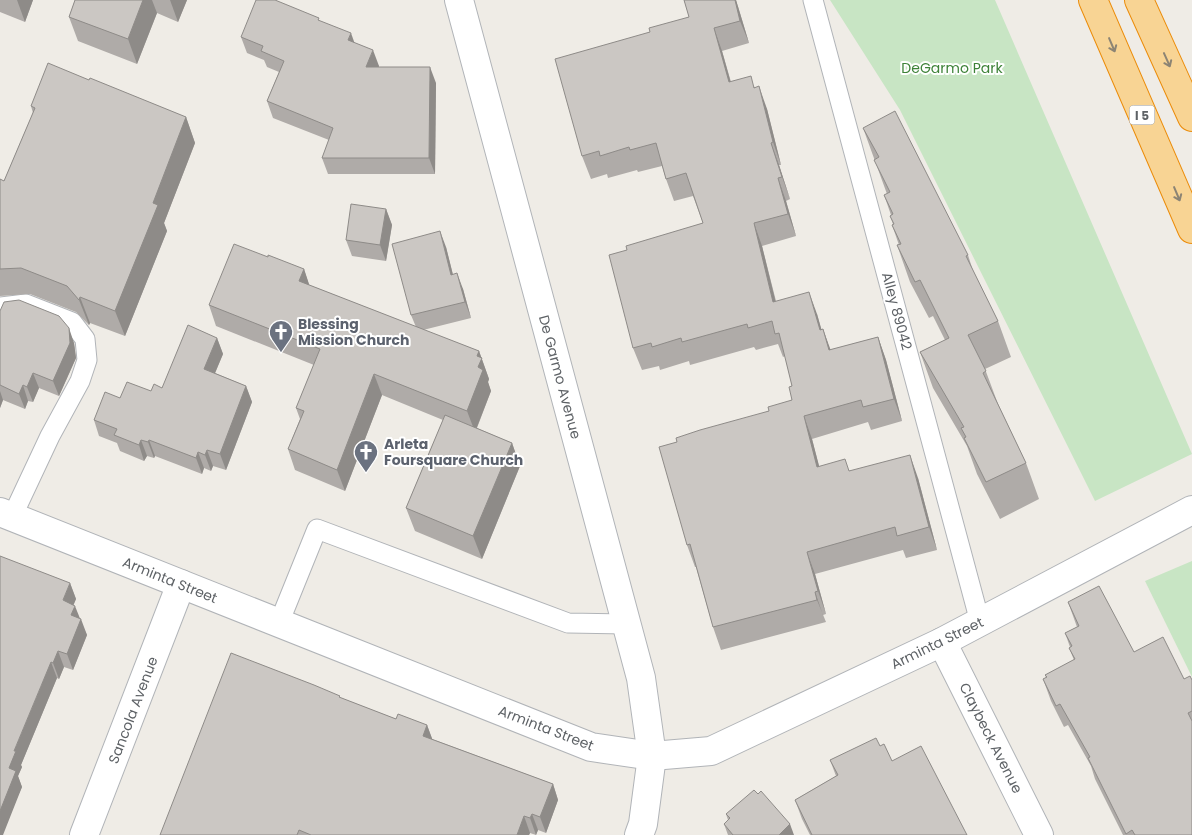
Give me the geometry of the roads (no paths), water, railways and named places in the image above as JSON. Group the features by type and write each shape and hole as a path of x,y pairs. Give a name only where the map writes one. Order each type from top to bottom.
{"highway":[{"name":"I 5","path":"1093,0 1192,229"},
{"path":"1139,0 1192,117"}],"street":[{"name":"De Garmo Avenue","path":"454,2 641,678 652,756 643,824 638,835"},
{"name":"Arminta Street","path":"6,515 591,747 652,756 711,751 942,642 1192,510"},
{"name":"Sancola Avenue","path":"84,835 181,584"},
{"name":"Claybeck Avenue","path":"942,642 1039,835"}],"lane":[{"name":"Alley 89042","path":"813,0 980,622"},
{"path":"0,307 26,304 72,322 85,339 87,360 80,381 6,515"},
{"path":"279,623 318,529 568,623 626,624"}],"place":[{"name":"Blessing Mission Church","path":"281,353"},
{"name":"Arleta Foursquare Church","path":"366,473"}],"park label":[{"name":"DeGarmo Park","path":"952,68"}]}
